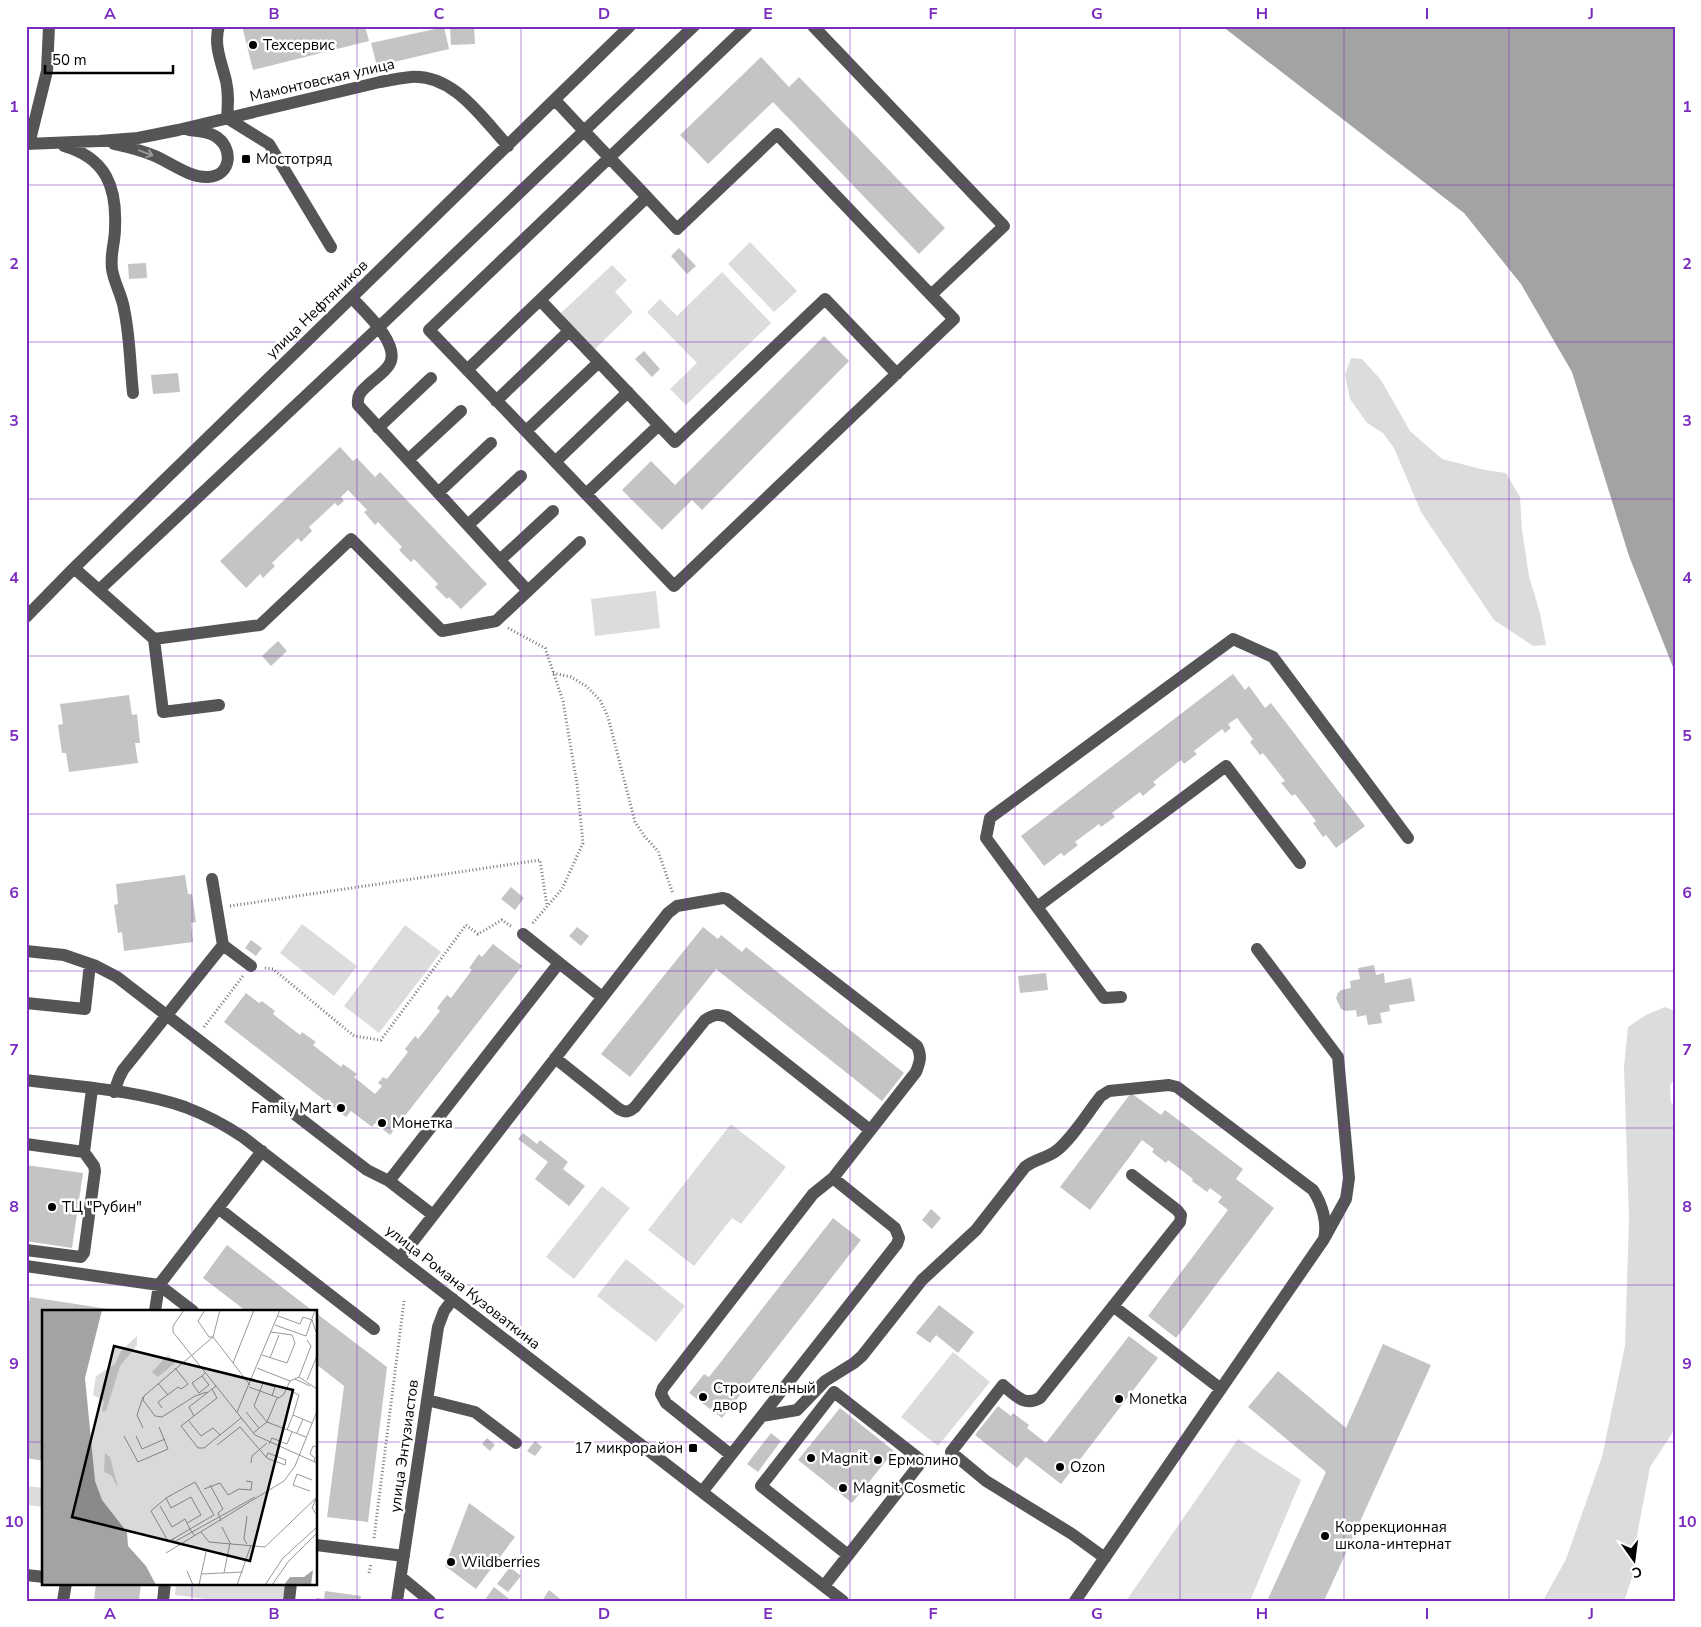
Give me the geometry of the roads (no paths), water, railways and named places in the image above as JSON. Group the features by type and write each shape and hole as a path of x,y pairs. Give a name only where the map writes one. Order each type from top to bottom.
{"street":[{"path":"27,144 47,71 48,26"},
{"path":"219,26 217,31 217,47 229,100 227,118 269,144 331,247"},
{"name":"улица Нефтяников","path":"26,616 630,26"},
{"path":"99,590 379,327 694,26"},
{"path":"555,100 584,131 610,158 648,197 678,229 777,134 954,319 674,586 429,330 610,158 747,26"},
{"path":"813,26 1004,226 931,295"},
{"name":"Мамонтовская улица","path":"27,144 138,138 412,76 440,81 462,96 508,146"},
{"name":"Мамонтовская улица","path":"99,141 138,150 198,176 210,177 219,174 226,166 228,150 219,139 204,131 178,130"},
{"path":"55,143 78,150 91,157 103,169 110,184 114,201 115,229 110,256 112,273 125,310 133,392"},
{"path":"467,370 648,197"},
{"path":"352,298 379,327 391,347 392,357 389,365 360,392 357,398 358,405 528,591"},
{"path":"540,300 675,442 825,299 897,374"},
{"path":"496,401 569,331"},
{"path":"526,432 599,362"},
{"path":"378,428 431,378"},
{"path":"555,462 628,392"},
{"path":"408,460 461,411"},
{"path":"586,494 659,425"},
{"path":"438,493 491,443"},
{"path":"468,526 521,476"},
{"path":"500,560 553,511"},
{"path":"154,639 260,624 351,539 442,631 496,621 580,542"},
{"path":"74,568 154,639 163,712 219,705"},
{"path":"1121,997 1104,998 986,838 990,818 1233,639 1273,657 1408,838"},
{"path":"1037,907 1226,766 1300,863"},
{"path":"212,879 223,945 251,966"},
{"path":"400,1258 668,913 677,906 723,898 727,899 917,1046 920,1054 920,1063 916,1072 833,1178 812,1194 663,1388 661,1394 666,1403 731,1455"},
{"path":"523,934 602,997"},
{"path":"114,1092 123,1070 223,945"},
{"path":"1075,1601 1324,1239 1346,1199 1349,1178 1338,1057 1257,949"},
{"path":"26,951 64,955 90,964 117,977 367,1170 390,1181 433,1215"},
{"path":"390,1181 559,963"},
{"path":"26,1003 85,1009 90,964"},
{"path":"555,1058 619,1110 630,1112 636,1108 705,1020 712,1015 720,1014 727,1017 870,1130"},
{"name":"улица Романа Кузоваткина","path":"26,1080 163,1101 185,1107 226,1126 262,1151 842,1601"},
{"path":"762,1416 797,1410 825,1381 862,1356 922,1280 976,1230 1025,1167 1033,1161 1054,1153 1062,1146 1101,1096 1109,1091 1169,1085 1177,1087 1313,1190 1319,1200 1326,1230 1324,1239"},
{"path":"26,1250 81,1257 84,1253 95,1171 94,1166 84,1152 92,1089"},
{"path":"26,1144 84,1152"},
{"path":"155,1310 159,1285 262,1151"},
{"path":"1105,1558 1072,1534 986,1482 951,1452 1003,1385 1024,1402 1033,1402 1040,1398 1180,1222 1181,1215 1177,1210 1132,1175"},
{"path":"702,1492 897,1244 899,1238 895,1228 833,1178"},
{"path":"218,1208 374,1329"},
{"path":"26,1266 159,1285 192,1310"},
{"name":"улица Энтузиастов","path":"397,1601 438,1327 440,1318 453,1299"},
{"path":"1113,1306 1221,1389"},
{"path":"824,1586 922,1461 834,1392 761,1486 848,1555"},
{"path":"427,1400 475,1412 516,1443"},
{"path":"318,1544 404,1556"},
{"path":"26,1575 42,1576"},
{"path":"401,1577 430,1601"},
{"path":"63,1601 66,1584"},
{"path":"163,1601 165,1584"},
{"path":"289,1601 291,1584"}],"place":[{"name":"Техсервис","path":"253,45"},
{"name":"Мостотряд","path":"246,159"},
{"name":"Family Mart","path":"341,1108"},
{"name":"Монетка","path":"382,1123"},
{"name":"ТЦ \"Рубин\"","path":"52,1207"},
{"name":"Строительный двор","path":"703,1397"},
{"name":"Monetka","path":"1119,1399"},
{"name":"17 микрорайон","path":"693,1448"},
{"name":"Magnit","path":"811,1458"},
{"name":"Ермолино","path":"878,1460"},
{"name":"Ozon","path":"1060,1467"},
{"name":"Magnit Cosmetic","path":"843,1488"},
{"name":"Коррекционная школа-интернат","path":"1325,1536"},
{"name":"Wildberries","path":"451,1562"}]}
